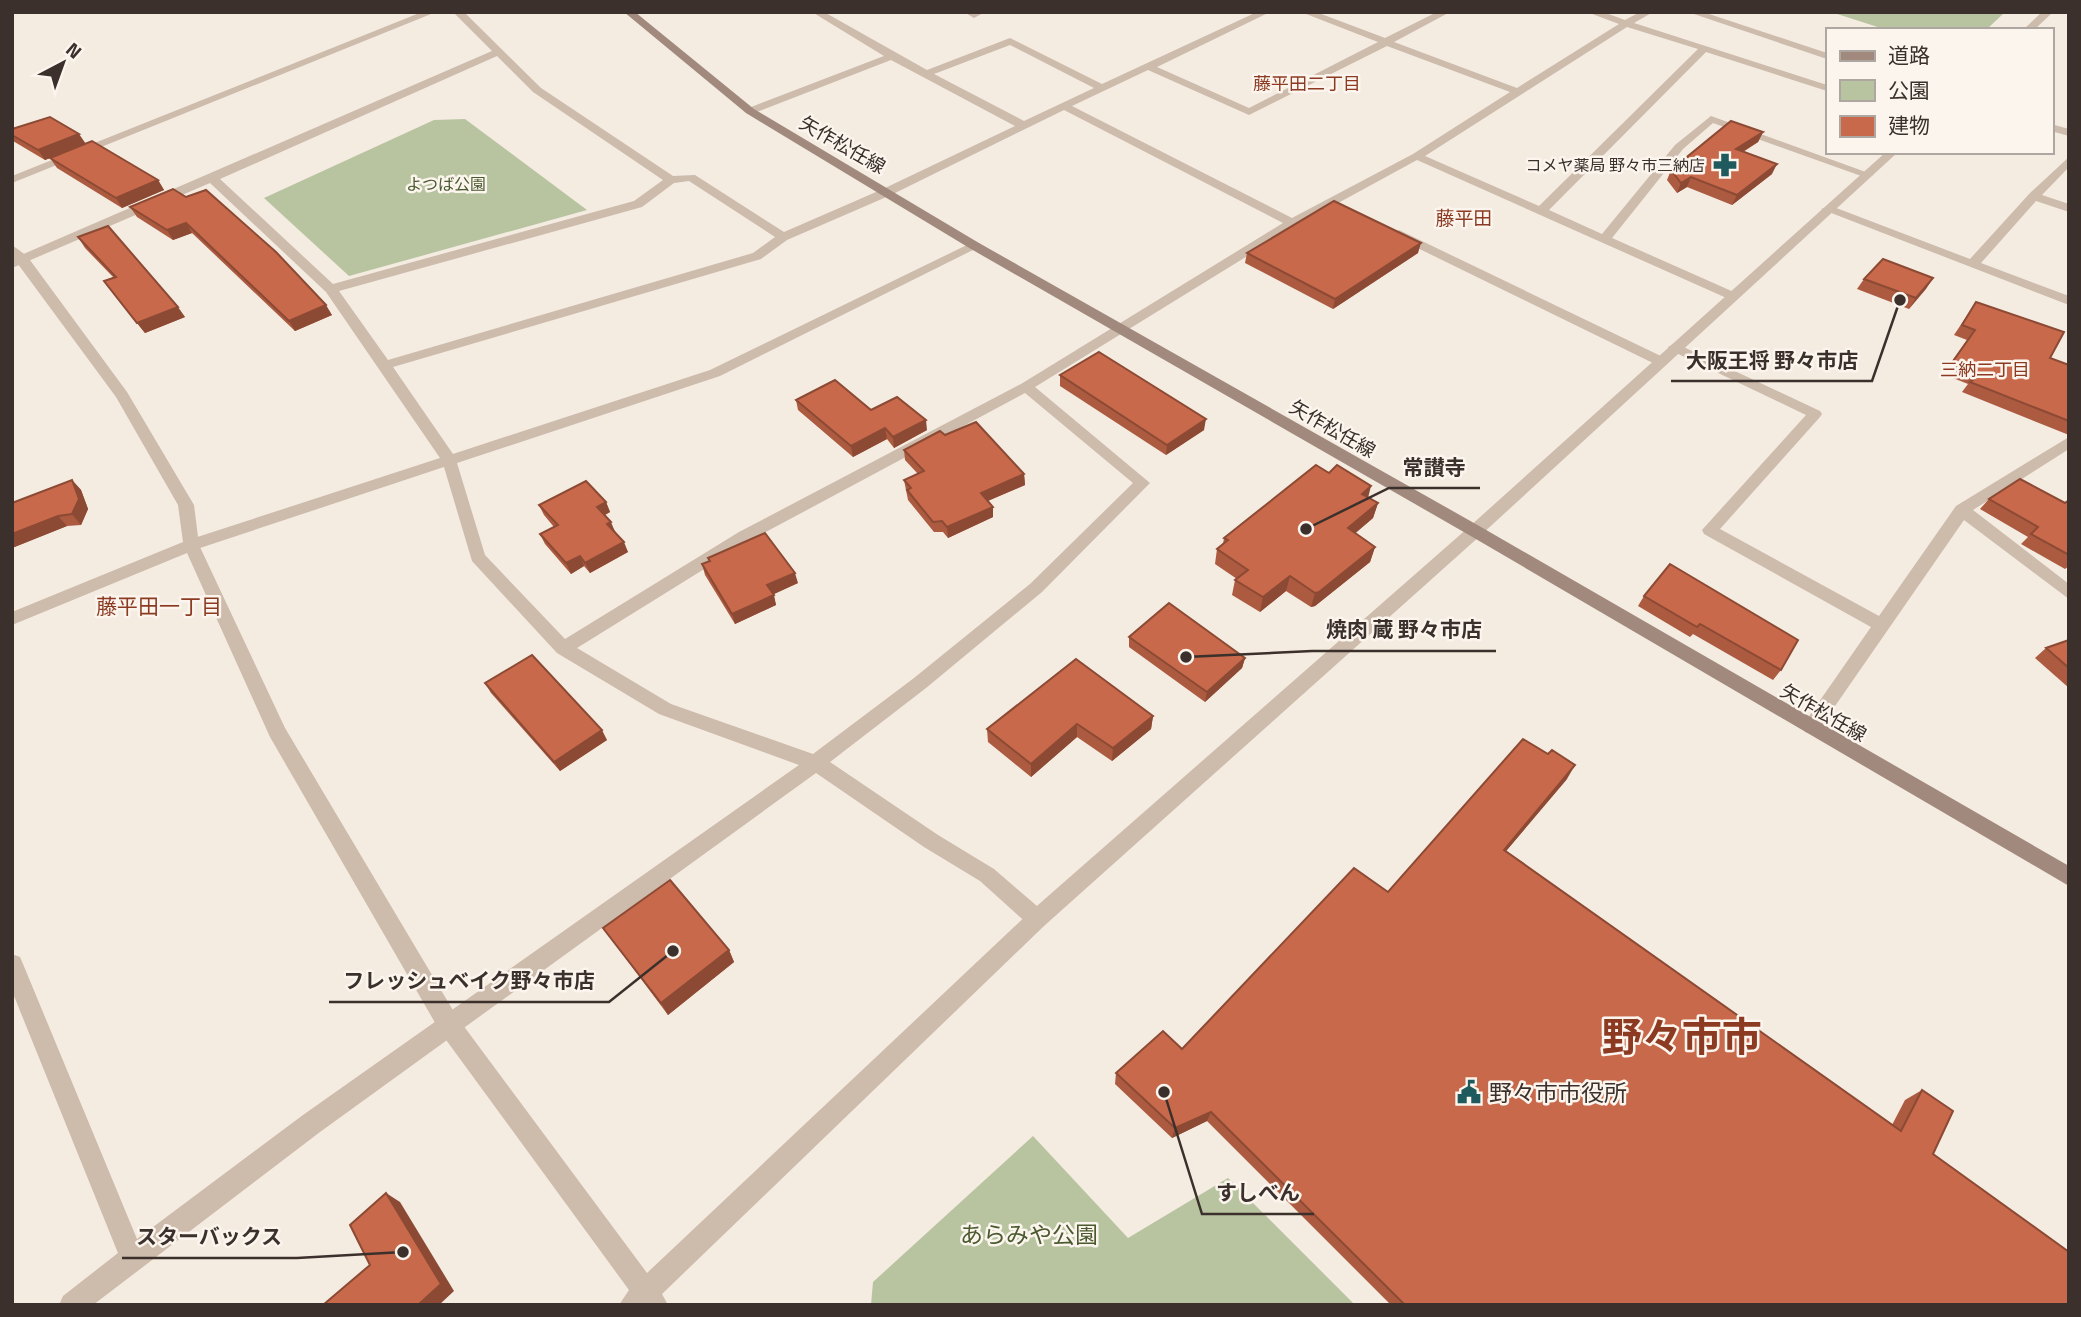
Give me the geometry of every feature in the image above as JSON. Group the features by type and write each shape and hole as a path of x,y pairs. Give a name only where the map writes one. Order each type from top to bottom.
{"main road":[{"name":"矢作松任線","path":"629,12 750,111 975,246 1475,531 2069,877"}],"street":[{"path":"12,180 432,12"},
{"path":"458,12 537,90 671,180"},
{"path":"817,12 892,56 1024,126"},
{"path":"969,12 974,15 980,12"},
{"path":"385,365 757,256 783,237 887,192 1265,12"},
{"path":"1306,12 1520,92"},
{"path":"1147,66 1249,112 1444,12"},
{"path":"1592,12 1826,88"},
{"path":"564,648 745,536 1026,387 1292,223 1340,205 1628,22 1648,12"},
{"path":"1693,12 1826,56"},
{"path":"2030,28 2048,12"},
{"path":"926,74 1010,41 1102,88"},
{"path":"1541,211 1706,47"},
{"path":"498,52 212,178 16,257 122,394 186,505 191,545 277,732 449,1025 645,1301 1037,919 1475,531 1731,296 1891,154"},
{"path":"750,111 892,56"},
{"path":"1064,106 1292,223"},
{"path":"1604,239 1679,147 1711,119 1867,175"},
{"path":"1417,156 1731,296"},
{"path":"1973,264 2069,160"},
{"path":"331,289 638,204 671,180 691,177 783,237"},
{"path":"212,178 331,289 449,460 478,557 564,648 665,709 816,763 931,841 987,875 1037,919"},
{"path":"2035,197 2069,208"},
{"path":"1827,209 2069,301"},
{"path":"1384,227 1660,361"},
{"path":"12,619 191,545 715,373 975,246"},
{"path":"1675,347 1815,414 1710,530 1883,626"},
{"path":"72,1305 132,1257 449,1025 816,763 1037,586 1142,483 1026,387"},
{"path":"1811,727 1962,510 2069,442"},
{"path":"1962,510 2069,593"},
{"path":"12,964 132,1257"}],"green space":[{"path":"1831,12 2005,12 1988,28 1881,28"},
{"name":"よつば公園","path":"465,119 587,210 349,276 264,198 434,120"},
{"name":"あらみや公園","path":"1033,1136 1128,1238 1228,1178 1355,1305 871,1305 873,1282"}],"building":[{"path":"50,117 79,134 38,150 12,135 12,129"},
{"path":"1731,121 1763,132 1736,149 1777,164 1737,195 1691,177 1681,183 1671,170"},
{"path":"92,141 158,180 116,198 50,158"},
{"path":"173,189 186,197 206,190 276,252 326,305 289,321 186,223 167,230 130,207"},
{"path":"1334,201 1421,243 1335,299 1247,253"},
{"path":"108,226 178,307 137,323 104,281 116,277 78,237"},
{"path":"1883,259 1933,278 1916,298 1864,279"},
{"path":"1976,302 2064,332 2050,358 2069,365 2069,421 1970,382 1980,375 1951,364 1975,330 1962,325"},
{"path":"1099,352 1206,419 1167,445 1060,375"},
{"path":"835,380 871,410 897,397 926,420 893,437 885,428 851,446 796,400"},
{"path":"976,422 1024,474 981,493 993,507 947,527 942,521 933,522 907,490 911,488 904,480 924,471 904,450 940,431 945,435"},
{"path":"1316,465 1329,473 1337,465 1371,486 1362,494 1378,503 1348,528 1375,547 1319,592 1315,593 1290,576 1263,597 1235,580 1248,570 1217,549 1228,540 1224,538"},
{"path":"2020,479 2065,503 2069,500 2069,555 2031,534 2038,527 1989,499"},
{"path":"72,480 79,499 72,514 58,516 12,534 12,503"},
{"path":"586,481 606,502 597,507 611,522 607,524 624,542 585,563 580,556 566,563 540,534 558,525 539,505"},
{"path":"765,533 795,573 767,585 774,595 732,614 702,564 710,561 708,558"},
{"path":"1670,564 1798,640 1781,670 1644,596"},
{"path":"1169,603 1245,658 1207,692 1129,637"},
{"path":"2069,640 2069,668 2046,648"},
{"path":"532,655 602,730 554,762 485,683"},
{"path":"1076,659 1153,716 1113,748 1077,724 1031,764 987,729"},
{"name":"野々市市役所","path":"1523,739 1548,754 1552,750 1575,765 1504,850 1901,1131 1922,1090 1953,1111 1933,1154 2069,1252 2069,1305 1405,1305 1211,1112 1175,1128 1116,1073 1163,1031 1182,1049 1354,868 1388,892"},
{"path":"670,880 729,950 661,1003 603,928"},
{"path":"386,1193 441,1284 418,1305 323,1305 370,1265 350,1225"}],"place":[{"name":"コメヤ薬局 野々市三納店","path":"1725,165"},
{"name":"大阪王将 野々市店","path":"1900,300"},
{"name":"常讃寺","path":"1306,529"},
{"name":"焼肉 蔵 野々市店","path":"1186,657"},
{"name":"フレッシュベイク野々市店","path":"673,951"},
{"name":"すしべん","path":"1164,1092"},
{"name":"野々市市役所","path":"1469,1092"},
{"name":"スターバックス","path":"403,1252"}],"district":[{"name":"藤平田二丁目","path":"1307,83"},
{"name":"藤平田","path":"1464,217"},
{"name":"三納二丁目","path":"1985,369"},
{"name":"藤平田一丁目","path":"159,606"},
{"name":"野々市市","path":"1682,1036"}]}
